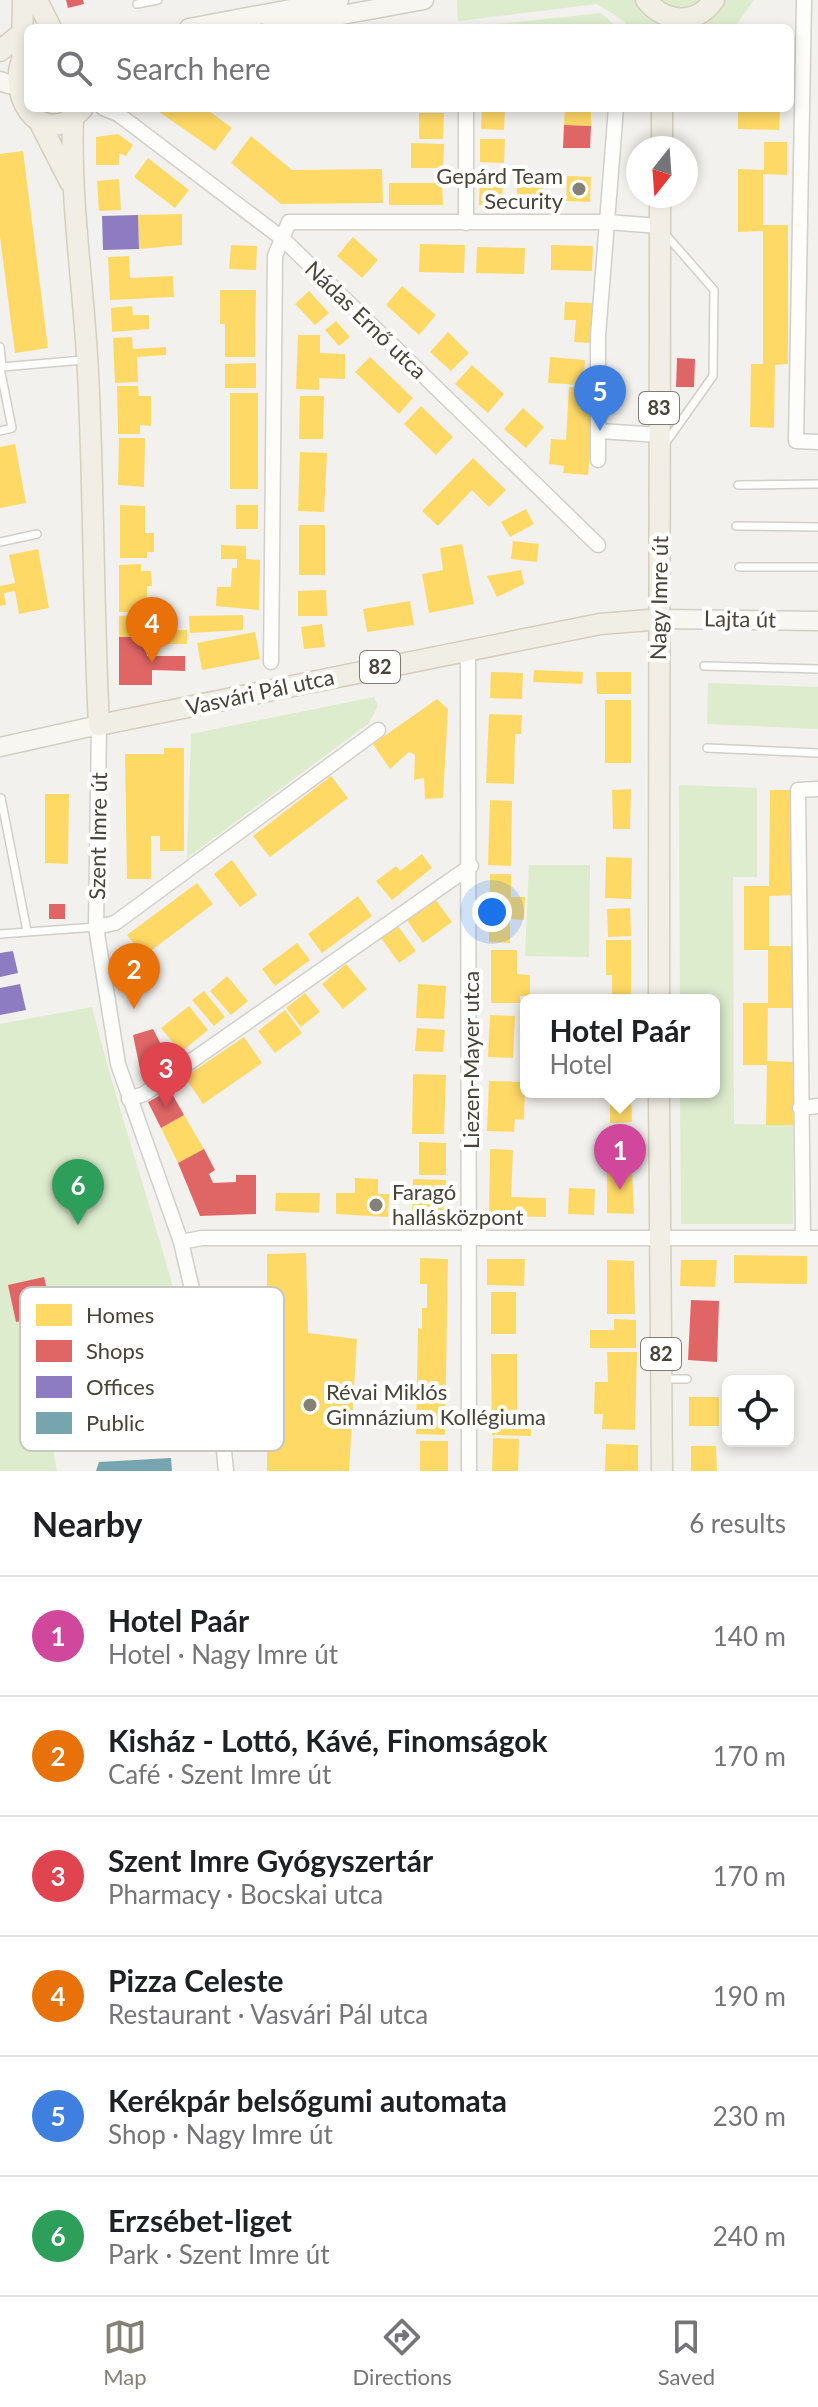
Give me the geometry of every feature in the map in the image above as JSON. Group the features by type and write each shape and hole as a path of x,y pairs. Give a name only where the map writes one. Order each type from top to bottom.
{"main road":[{"path":"23,0 15,50 4,83 14,106 23,116 41,125 61,124 78,113"},
{"path":"652,12 689,23 714,0"},
{"path":"662,112 662,136"},
{"path":"664,136 669,112"},
{"name":"Szent Imre út","path":"78,113 71,184 87,360 99,725"},
{"name":"Szent Imre út","path":"41,125 71,184"},
{"name":"Nagy Imre út","path":"659,994 658,667 662,619 660,208"},
{"name":"Vasvári Pál utca","path":"99,725 600,624 662,619"},
{"name":"82","path":"659,1098 662,1471"}],"street":[{"path":"209,24 339,0"},
{"path":"270,12 424,0"},
{"path":"804,0 796,441 818,442"},
{"name":"Nádas Ernő utca","path":"117,112 283,239 598,545"},
{"path":"466,112 466,223"},
{"path":"598,460 598,336 616,112"},
{"path":"801,121 818,121"},
{"path":"271,662 275,256 289,222 607,222 659,226"},
{"path":"600,431 659,444"},
{"name":"Lajta út","path":"662,619 818,621"},
{"name":"Liezen-Mayer utca","path":"468,649 471,866 469,1471"},
{"name":"Vasvári Pál utca","path":"0,747 99,725"},
{"name":"Szent Imre út","path":"99,725 96,927 118,1064 181,1242 192,1287"},
{"path":"96,927 115,923 378,730"},
{"path":"181,1242 202,1238 471,1236 811,1238 800,1108 798,790 818,789"},
{"path":"129,1099 144,1094 471,866"},
{"path":"800,1108 818,1106"},
{"name":"Szent Imre út","path":"224,1451 226,1471"}],"lane":[{"path":"137,4 158,0"},
{"path":"659,226 714,290 713,376 659,444"},
{"path":"0,347 12,428 0,431"},
{"path":"1,368 87,360"},
{"path":"738,485 818,484"},
{"path":"736,526 818,527"},
{"path":"0,542 37,534"},
{"path":"739,567 818,567"},
{"path":"704,666 818,669"},
{"path":"707,748 818,753"},
{"path":"1,798 4,839 27,931"},
{"path":"0,934 96,927"},
{"path":"661,1379 687,1379"}],"green space":[{"path":"457,0 754,0 737,24 625,24 597,4 458,21"},
{"path":"601,13 613,24 498,24"},
{"path":"708,683 818,687 818,729 707,724"},
{"path":"374,697 378,706 369,723 187,858 191,734"},
{"path":"679,785 757,788 757,877 733,877 734,1124 793,1125 793,1224 681,1224 680,1098 720,1098 720,994 680,994"},
{"path":"529,865 590,865 589,957 525,956"},
{"path":"92,1007 173,1287 20,1287 20,1451 53,1451 57,1471 0,1471 0,1024"}],"building: Homes":[{"path":"159,112 210,112 232,128 215,151"},
{"path":"482,112 505,112 504,130 481,129"},
{"path":"565,112 591,112 591,126 564,125"},
{"path":"738,112 780,112 779,130 738,129"},
{"path":"419,113 444,113 443,139 419,139"},
{"path":"118,134 133,145 126,156 119,153 119,165 96,165 96,137"},
{"path":"251,136 292,170 382,169 383,203 281,204 231,163"},
{"path":"480,139 505,139 504,163 480,162"},
{"path":"764,142 787,142 787,175 763,174 763,225 788,225 788,364 775,365 774,428 750,427 751,364 763,364 763,231 738,232 738,169 764,170"},
{"path":"411,143 444,144 443,168 411,168"},
{"path":"23,151 48,348 15,353 0,237 0,154"},
{"path":"148,158 189,190 175,208 134,177"},
{"path":"480,171 503,171 502,205 479,205"},
{"name":"Gepárd Team Security","path":"567,176 591,177 590,202 566,201"},
{"path":"119,179 121,210 99,211 97,181"},
{"path":"517,182 543,183 543,206 517,206"},
{"path":"389,183 442,183 443,205 389,205"},
{"path":"182,214 182,245 139,249 138,215"},
{"path":"353,237 378,260 362,278 337,256"},
{"path":"420,244 465,245 464,273 419,272"},
{"path":"231,245 257,246 256,270 229,269"},
{"path":"551,245 593,246 592,271 551,270"},
{"path":"477,247 525,248 524,274 476,273"},
{"path":"129,256 130,278 173,276 174,297 110,300 108,257"},
{"path":"402,286 436,315 419,335 386,305"},
{"path":"220,290 256,290 255,357 225,357 225,324 220,324"},
{"path":"309,291 329,313 315,325 295,304"},
{"path":"565,302 593,303 591,343 574,342 576,320 564,320"},
{"path":"132,306 133,315 149,315 149,329 112,332 111,308"},
{"path":"336,321 350,337 339,346 325,330"},
{"path":"448,332 469,353 451,371 430,352"},
{"path":"298,335 320,335 320,353 345,354 345,379 319,378 319,390 296,389"},
{"path":"132,337 133,349 166,347 166,355 137,357 138,382 115,383 113,338"},
{"path":"370,357 413,398 399,414 355,372"},
{"path":"550,357 585,360 583,385 548,383"},
{"path":"256,363 256,388 225,388 225,364"},
{"path":"472,365 504,394 488,413 455,384"},
{"path":"117,386 138,386 139,396 151,396 151,426 140,425 140,434 118,434"},
{"path":"569,387 595,388 588,475 563,473 564,466 549,464 551,439 566,440"},
{"path":"230,393 258,393 258,489 230,489"},
{"path":"300,396 324,396 323,439 299,439"},
{"path":"421,406 453,437 436,455 404,424"},
{"path":"523,408 544,427 526,448 504,429"},
{"path":"119,438 145,438 144,487 118,485"},
{"path":"15,444 26,503 0,508 0,447"},
{"path":"300,452 327,453 324,512 298,511"},
{"path":"473,458 506,490 489,507 472,490 438,526 422,511"},
{"path":"120,505 145,506 145,533 154,533 154,552 147,552 147,558 120,558"},
{"path":"236,505 258,505 258,529 236,529"},
{"path":"526,509 534,524 510,537 501,522"},
{"path":"299,525 325,525 325,575 299,575"},
{"path":"513,541 539,544 537,562 511,559"},
{"path":"462,544 474,604 429,613 422,574 443,570 440,548"},
{"path":"221,545 246,546 246,559 260,560 259,610 216,606 217,587 231,587 232,568 237,568 237,559 221,559"},
{"path":"38,549 49,608 19,614 15,591 4,593 6,605 0,606 0,586 15,583 9,555"},
{"path":"141,564 141,571 151,571 152,586 147,586 147,612 119,612 119,565"},
{"path":"521,570 524,584 497,597 487,576"},
{"path":"326,590 327,616 298,616 298,591"},
{"path":"410,601 414,625 367,632 363,609"},
{"path":"146,615 146,637 119,637 119,616"},
{"path":"243,615 243,630 190,633 189,616"},
{"path":"322,624 325,647 304,649 301,627"},
{"path":"159,630 187,630 187,644 159,644"},
{"path":"255,632 260,659 202,670 197,643"},
{"path":"534,670 583,672 582,684 533,682"},
{"path":"491,672 523,673 522,699 490,698"},
{"path":"596,672 631,672 631,694 597,694"},
{"path":"437,699 448,709 443,798 425,799 424,778 414,780 415,755 409,752 390,769 373,744"},
{"path":"605,700 631,700 631,763 605,763"},
{"path":"489,714 522,715 521,734 515,734 514,784 486,783"},
{"path":"164,748 184,748 184,851 160,851 160,836 151,836 151,879 127,879 125,754 164,754"},
{"path":"331,776 348,798 270,857 253,836"},
{"path":"631,789 630,829 613,829 612,790"},
{"path":"770,790 793,790 793,895 769,896 769,946 793,946 793,1008 768,1008 767,1061 794,1062 793,1125 766,1125 767,1065 743,1065 743,1003 768,1003 768,950 744,950 744,886 769,886"},
{"path":"45,794 69,794 68,864 45,863"},
{"path":"490,800 512,801 511,866 488,865"},
{"path":"422,854 432,868 392,900 376,881 396,866 400,871"},
{"path":"606,857 632,858 631,899 605,898"},
{"path":"232,860 257,895 240,907 214,874"},
{"path":"490,874 511,874 511,897 525,897 524,920 510,919 510,943 489,942"},
{"path":"197,883 213,904 144,956 127,935"},
{"path":"358,896 372,916 322,953 308,934"},
{"path":"435,899 452,922 423,943 406,919"},
{"path":"630,908 631,936 608,937 607,909"},
{"path":"398,926 416,951 399,963 381,938"},
{"path":"606,940 631,940 631,994 612,994 612,975 606,975"},
{"path":"297,943 310,960 275,986 262,969"},
{"path":"491,950 517,950 517,974 530,975 530,994 520,994 520,1003 491,1003"},
{"path":"346,964 367,989 343,1009 322,984"},
{"path":"227,976 248,1001 231,1015 210,991"},
{"path":"418,984 446,986 444,1019 416,1018"},
{"path":"204,991 225,1017 214,1026 192,1000"},
{"path":"305,993 320,1012 301,1027 286,1008"},
{"path":"189,1006 208,1030 181,1052 161,1028"},
{"path":"285,1010 302,1033 275,1053 258,1031"},
{"path":"490,1015 515,1016 513,1058 488,1057"},
{"path":"417,1028 445,1030 443,1052 415,1051"},
{"path":"244,1037 262,1063 203,1104 185,1077"},
{"path":"413,1074 446,1075 444,1134 412,1134"},
{"path":"489,1081 520,1082 520,1098 525,1098 524,1120 515,1119 514,1132 487,1131"},
{"path":"610,1098 631,1098 632,1122 610,1123"},
{"path":"184,1115 204,1149 178,1163 161,1128"},
{"path":"419,1142 446,1143 446,1175 419,1175"},
{"path":"614,1148 631,1148 634,1214 607,1213 607,1166 614,1166"},
{"path":"490,1149 513,1150 511,1197 546,1198 546,1217 489,1216"},
{"path":"355,1178 378,1179 378,1194 389,1194 388,1217 336,1214 336,1193 355,1193"},
{"path":"413,1179 446,1180 445,1216 412,1215"},
{"path":"569,1188 595,1189 594,1215 568,1214"},
{"path":"276,1193 320,1193 319,1213 275,1211"},
{"name":"Révai Miklós Gimnázium Kollégiuma","path":"306,1253 308,1333 357,1339 349,1471 267,1471 267,1451 284,1451 284,1287 267,1287 267,1254"},
{"path":"734,1255 807,1256 807,1284 734,1283"},
{"path":"420,1258 448,1259 445,1435 416,1434 418,1328 422,1329 422,1308 427,1308 427,1284 420,1284"},
{"path":"487,1259 525,1259 524,1286 487,1285"},
{"path":"607,1260 634,1261 635,1314 607,1314"},
{"path":"681,1260 717,1260 715,1287 680,1286"},
{"path":"491,1292 516,1292 516,1334 491,1334"},
{"path":"614,1319 636,1320 636,1348 590,1348 590,1330 614,1330"},
{"path":"607,1352 637,1352 635,1430 602,1429 603,1414 594,1414 595,1382 608,1382"},
{"path":"491,1354 517,1354 517,1415 531,1415 531,1436 492,1435"},
{"path":"689,1397 719,1397 719,1426 689,1426"},
{"path":"493,1438 519,1439 518,1471 492,1471"},
{"path":"420,1441 448,1441 448,1471 420,1471"},
{"path":"606,1444 638,1445 638,1471 605,1471"},
{"path":"691,1446 716,1446 717,1471 691,1471"}],"building: Shops":[{"path":"66,0 83,0 84,4 68,8"},
{"path":"564,125 591,126 590,148 563,148"},
{"path":"677,358 695,359 694,387 676,387"},
{"path":"119,637 146,637 147,656 185,656 185,671 152,670 152,685 119,685"},
{"path":"49,904 65,904 65,919 49,919"},
{"path":"153,1029 169,1060 147,1074 140,1069 133,1035"},
{"path":"170,1090 184,1115 161,1128 148,1102"},
{"path":"204,1149 215,1170 209,1174 213,1183 236,1182 236,1175 256,1175 256,1214 200,1216 178,1163"},
{"path":"44,1277 46,1287 20,1287 20,1321 16,1322 8,1285"},
{"path":"691,1300 719,1301 717,1362 688,1360"}],"building: Offices":[{"path":"138,215 139,249 103,250 102,216"},
{"path":"13,951 18,973 0,977 0,953"},
{"path":"20,984 26,1010 0,1015 0,988"}],"building: Public":[{"path":"171,1458 172,1471 96,1471 99,1462"}],"place":[{"name":"Gepárd Team Security","path":"579,189"},
{"name":"Kerékpár belsőgumi automata","path":"600,431"},
{"name":"Pizza Celeste","path":"152,663"},
{"name":"Kisház - Lottó, Kávé, Finomságok","path":"134,1009"},
{"name":"Szent Imre Gyógyszertár","path":"166,1108"},
{"name":"Hotel Paár","path":"620,1190"},
{"name":"Faragó hallásközpont","path":"376,1205"},
{"name":"Erzsébet-liget","path":"78,1225"},
{"name":"Révai Miklós Gimnázium Kollégiuma","path":"310,1405"}]}
